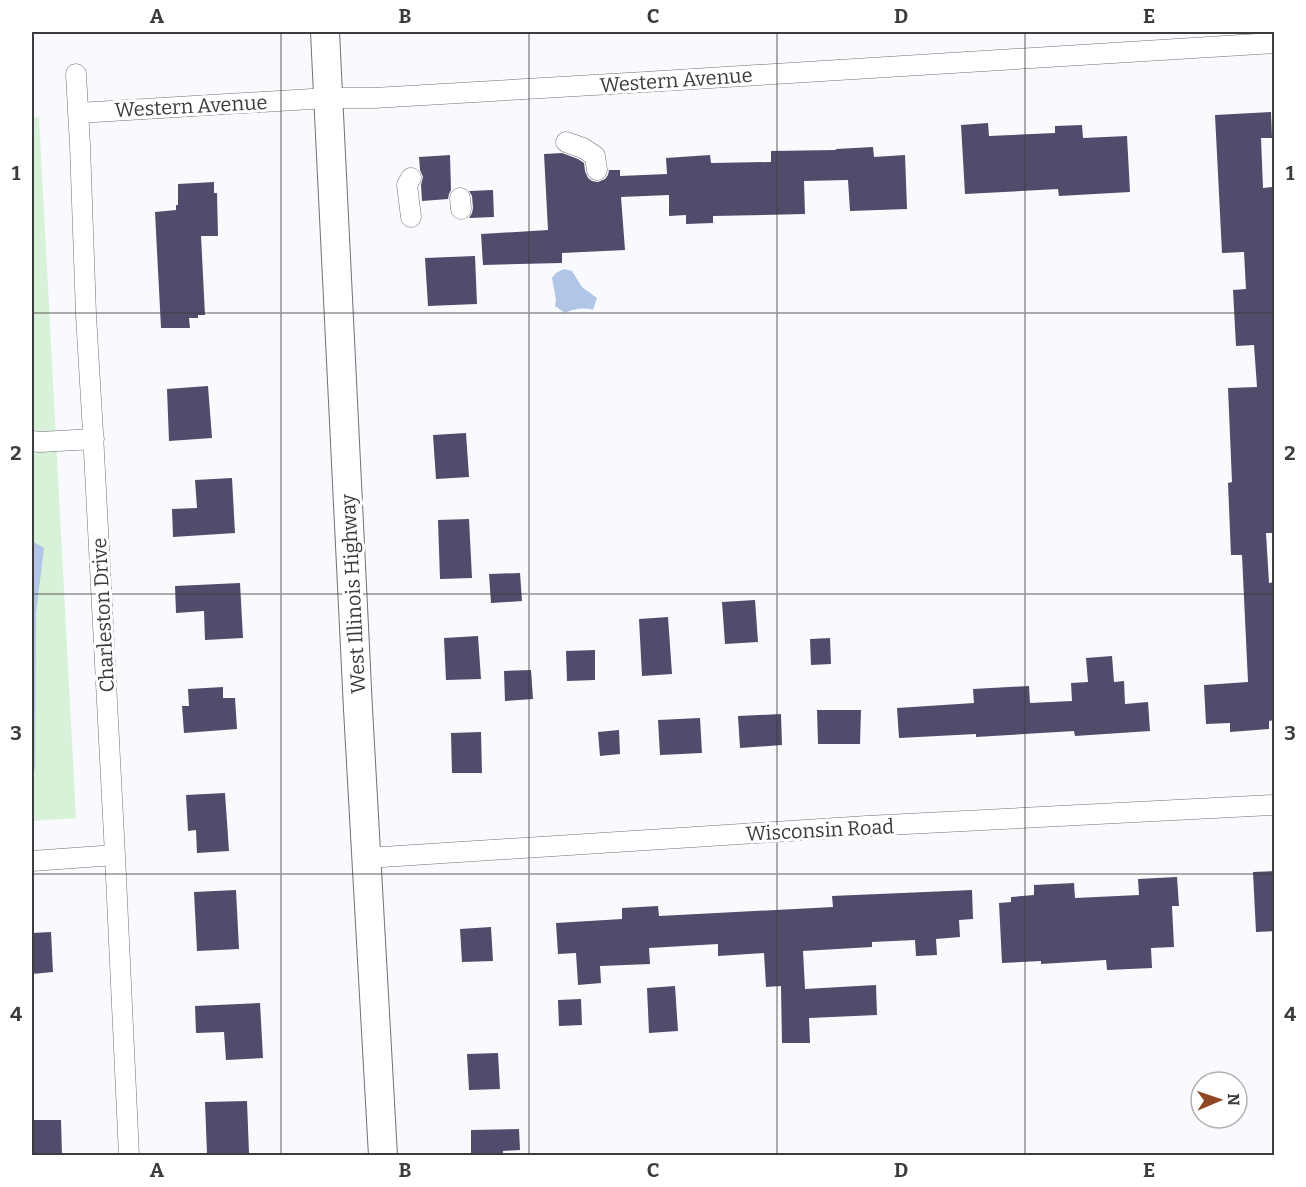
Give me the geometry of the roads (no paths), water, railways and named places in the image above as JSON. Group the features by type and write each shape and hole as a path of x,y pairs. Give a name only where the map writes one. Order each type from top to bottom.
{"street":[{"name":"West Illinois Highway","path":"325,32 382,1155"},
{"name":"Western Avenue","path":"78,113 328,98 374,98 1275,43"},
{"name":"Charleston Drive","path":"75,74 129,1155"},
{"path":"566,142 583,148 595,156 597,170"},
{"path":"411,178 407,186 411,217"},
{"path":"32,441 94,439"},
{"name":"Wisconsin Road","path":"367,858 867,826 1275,806"},
{"path":"32,861 115,855"}],"water":[{"path":"564,269 572,271 582,287 597,298 593,310 579,309 565,313 555,306 552,278"},
{"path":"32,541 44,548 36,613 35,769 32,772"}]}
